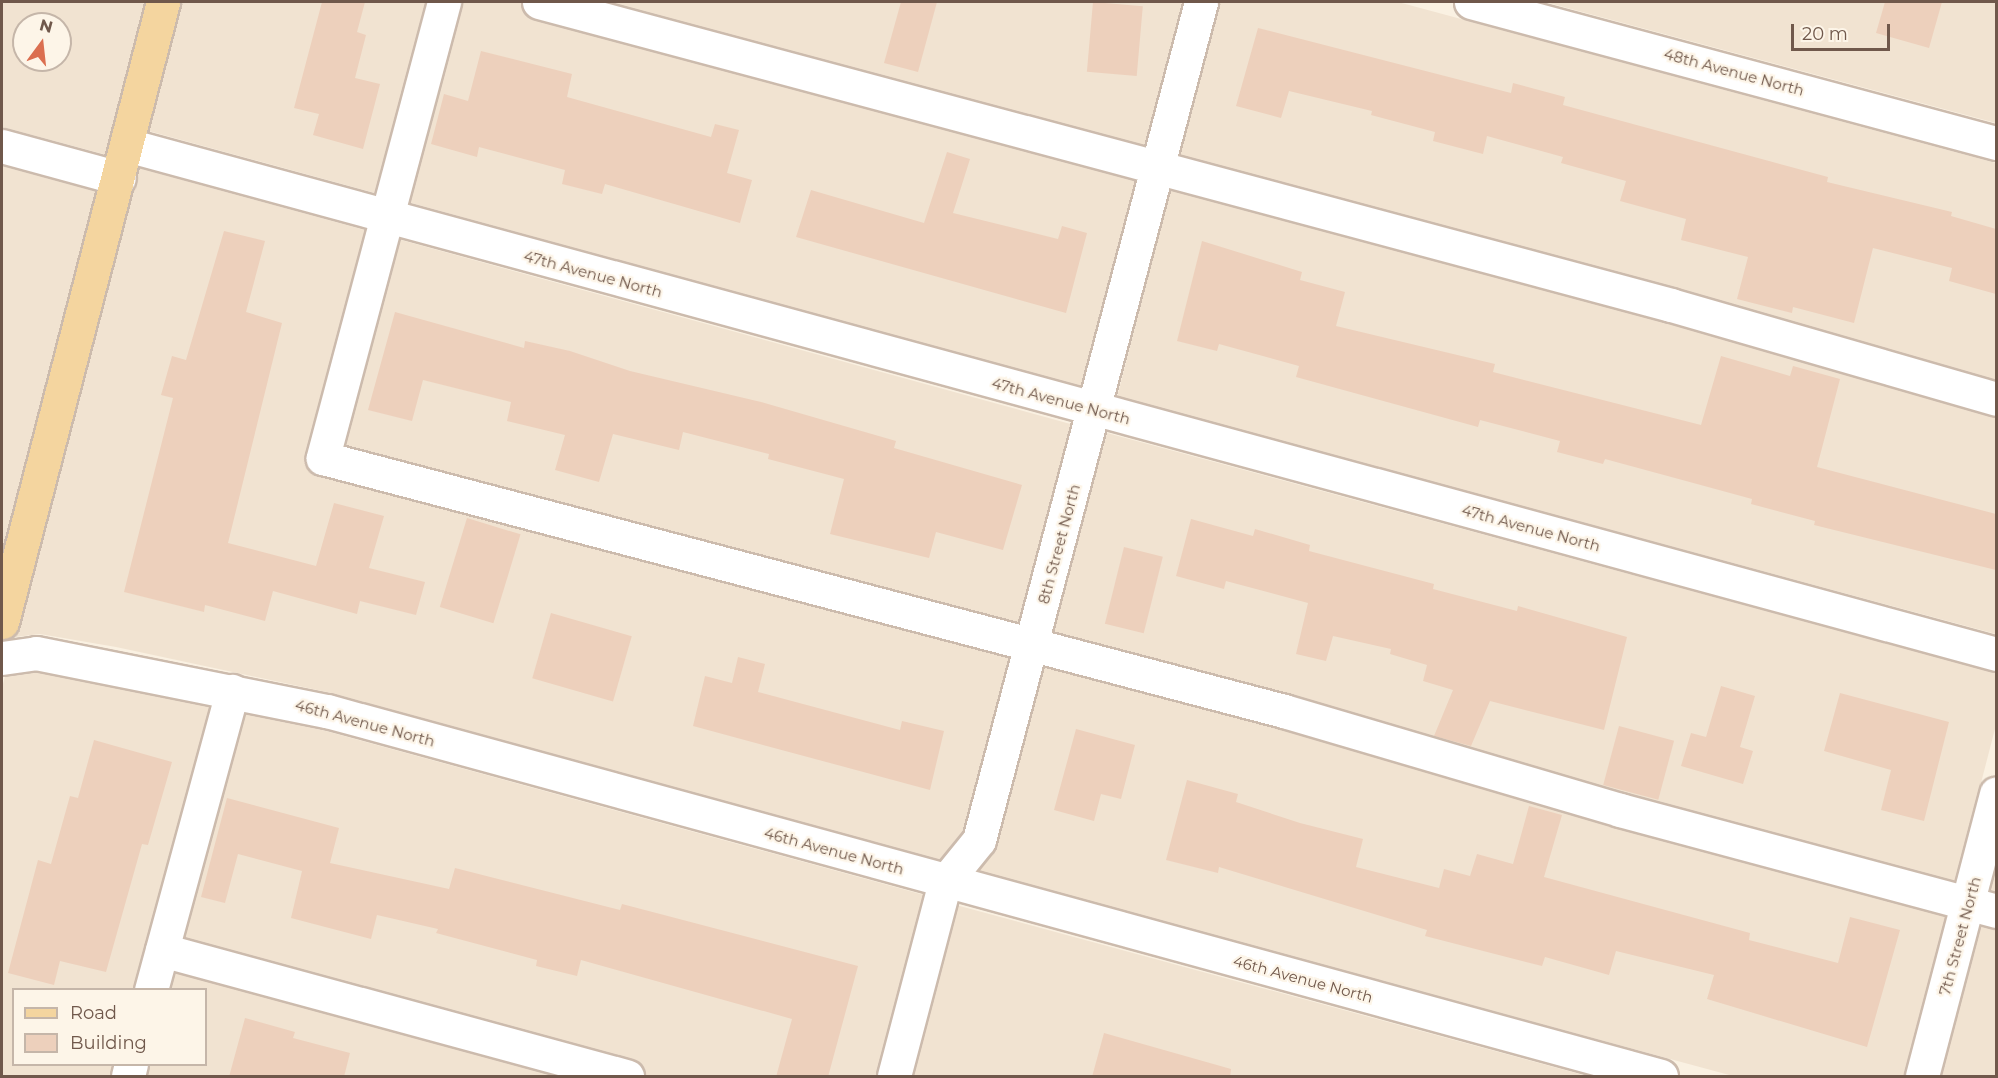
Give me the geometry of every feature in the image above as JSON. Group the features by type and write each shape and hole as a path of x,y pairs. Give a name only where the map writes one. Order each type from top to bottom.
{"main road":[{"path":"2,622 163,2"}],"street":[{"path":"444,2 323,458 647,541 1031,647 1284,711 1620,810 1983,907"},
{"path":"539,2 1671,305 1996,399"},
{"name":"8th Street North","path":"894,1077 945,882 979,840 1096,411 1202,2"},
{"name":"48th Avenue North","path":"1472,2 1996,143"},
{"path":"2,146 119,178"},
{"name":"47th Avenue North","path":"127,146 1996,654"},
{"name":"46th Avenue North","path":"2,658 36,653 327,711 1661,1077"},
{"path":"152,988 232,691"},
{"name":"7th Street North","path":"1922,1077 1983,907 1996,794"},
{"path":"162,950 627,1077"}],"shaded area":[{"path":"2,2 146,2 107,155 2,127"},
{"path":"181,2 1184,2 1084,388 149,131"},
{"path":"1219,2 1398,2 1996,163 1996,634 1117,397"},
{"path":"1545,2 1996,2 1996,123"},
{"path":"2,166 98,192 2,555"},
{"path":"139,168 1074,425 963,831 940,860 331,693 116,647 40,634 15,637"},
{"path":"1107,433 1996,673 1996,725 1905,1076 1733,1076 976,871 995,844"},
{"path":"35,672 322,730 924,895 876,1076 2,1076 2,688 5,676"},
{"path":"1996,863 1996,1076 1940,1076 1985,907"},
{"path":"956,905 1587,1076 911,1076"}],"building":[{"path":"322,2 365,2 357,32 366,35 355,78 380,84 363,149 313,135 319,114 294,108"},
{"path":"901,2 937,2 918,72 884,63"},
{"path":"1093,2 1143,6 1137,76 1087,72"},
{"path":"1885,2 1942,2 1929,48 1876,33"},
{"path":"1258,28 1511,93 1513,83 1565,97 1563,105 1828,177 1827,182 1952,212 1951,216 1996,229 1996,294 1949,281 1952,268 1873,248 1854,323 1793,307 1792,313 1737,299 1748,257 1681,240 1686,219 1620,201 1626,181 1561,163 1563,157 1487,136 1483,154 1433,141 1435,132 1371,115 1372,111 1289,91 1281,118 1236,106"},
{"path":"481,51 572,74 567,97 711,137 715,124 739,130 727,173 752,180 740,223 605,184 602,194 562,184 565,170 479,147 477,157 431,144 444,94 468,101"},
{"path":"947,152 970,159 953,213 1058,239 1062,226 1087,233 1066,313 796,237 811,190 924,223"},
{"path":"224,231 265,241 246,312 282,323 228,543 316,566 334,503 384,516 369,568 425,582 416,615 360,601 357,614 273,591 265,621 205,605 204,612 124,592 173,398 161,395 172,356 186,360"},
{"path":"1202,241 1302,272 1300,280 1345,292 1336,326 1495,364 1493,372 1701,425 1721,356 1790,376 1793,366 1840,379 1817,467 1996,514 1996,570 1814,525 1815,521 1751,504 1752,499 1605,459 1603,464 1557,452 1560,441 1480,420 1478,427 1296,377 1299,366 1219,344 1217,351 1177,341"},
{"path":"395,312 524,348 525,341 570,351 630,371 761,402 896,441 894,448 1022,485 1003,550 936,532 929,558 830,534 844,479 768,459 769,454 683,432 679,450 613,434 599,482 555,470 565,435 507,421 511,402 423,380 412,421 368,410"},
{"path":"467,518 521,534 493,623 440,607"},
{"path":"1191,519 1253,536 1255,529 1310,545 1309,551 1434,584 1433,589 1517,611 1518,606 1627,637 1604,730 1490,701 1471,746 1434,736 1453,690 1423,681 1427,665 1390,654 1391,649 1333,636 1326,661 1296,654 1308,603 1226,581 1224,589 1176,576"},
{"path":"1124,547 1163,557 1144,633 1105,624"},
{"path":"551,613 632,636 613,702 532,678"},
{"path":"738,657 765,664 758,692 900,730 902,721 944,731 930,790 693,726 705,676 732,683"},
{"path":"1721,686 1755,696 1740,747 1753,751 1743,784 1681,766 1691,733 1706,737"},
{"path":"1840,693 1949,722 1924,821 1881,810 1891,770 1824,751"},
{"path":"1619,726 1674,741 1658,800 1603,785"},
{"path":"1076,729 1135,745 1121,799 1101,794 1094,821 1054,810"},
{"path":"94,740 172,762 148,845 142,844 106,972 60,961 54,985 8,973 38,860 51,864 70,796 78,798"},
{"path":"1187,780 1238,794 1236,802 1300,823 1363,839 1356,867 1439,888 1444,869 1470,876 1477,854 1513,864 1529,806 1562,815 1544,877 1750,933 1749,940 1838,963 1850,917 1900,930 1867,1047 1707,999 1714,975 1616,951 1609,975 1545,957 1542,966 1425,936 1427,930 1219,867 1218,873 1166,860"},
{"path":"227,798 339,828 330,863 449,889 455,868 620,910 622,904 858,966 828,1077 776,1077 792,1019 581,960 577,976 536,966 537,960 436,933 438,929 377,915 371,939 291,918 302,871 238,854 225,903 201,897"},
{"path":"245,1018 295,1032 293,1038 350,1053 344,1077 229,1077"},
{"path":"1104,1033 1231,1069 1230,1077 1092,1077"}]}
